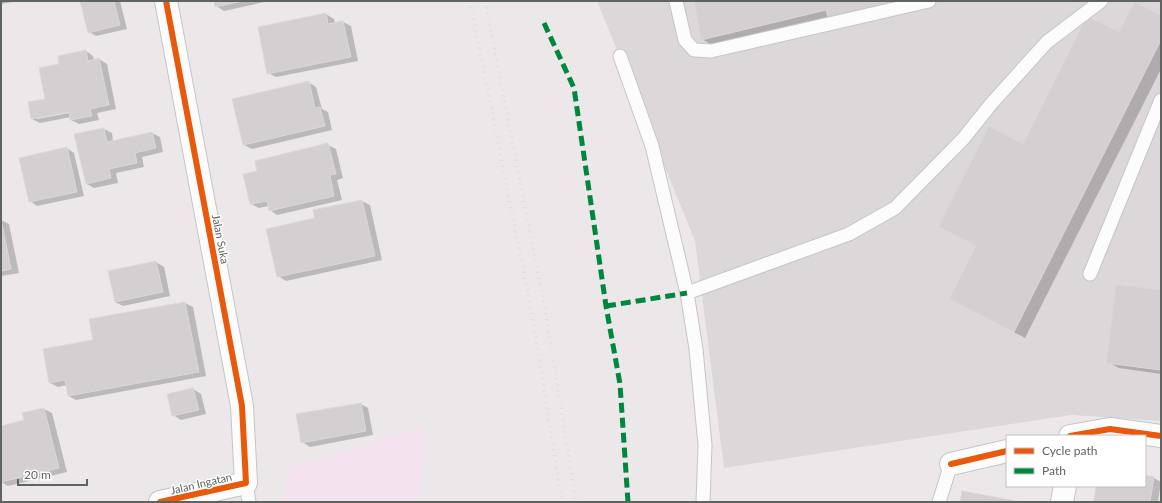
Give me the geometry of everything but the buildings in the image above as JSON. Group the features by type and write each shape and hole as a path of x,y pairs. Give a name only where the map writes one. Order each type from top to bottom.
{"street":[{"name":"Jalan Suka","path":"166,1 242,406 247,492"},
{"path":"1077,435 1110,429 1161,436"},
{"path":"951,464 1006,451"},
{"path":"1062,502 1064,487"},
{"name":"Jalan Ingatan","path":"160,502 247,492"}],"lane":[{"path":"676,1 685,40 694,50 711,51 929,1"},
{"path":"686,293 849,234 895,208 963,139 991,104 1047,42 1101,1"},
{"path":"620,56 652,146 686,293 696,349 705,444 703,502"},
{"path":"1090,274 1161,100"},
{"path":"939,502 951,464"}],"shaded area":[{"path":"597,1 1161,1 1161,421 1071,415 724,468 695,241"},
{"path":"425,426 419,502 282,502 290,468"}],"railway":[{"path":"470,1 533,319 562,502"},
{"path":"485,1 546,315 576,502"}],"marked path":[{"path":"544,23 574,88 606,306 620,384 628,502"},
{"path":"606,306 687,293"}],"cycle path":[{"path":"160,502 246,483 242,406 166,1"},
{"path":"1076,435 1110,429 1161,436"},
{"path":"951,464 1006,451"}]}
